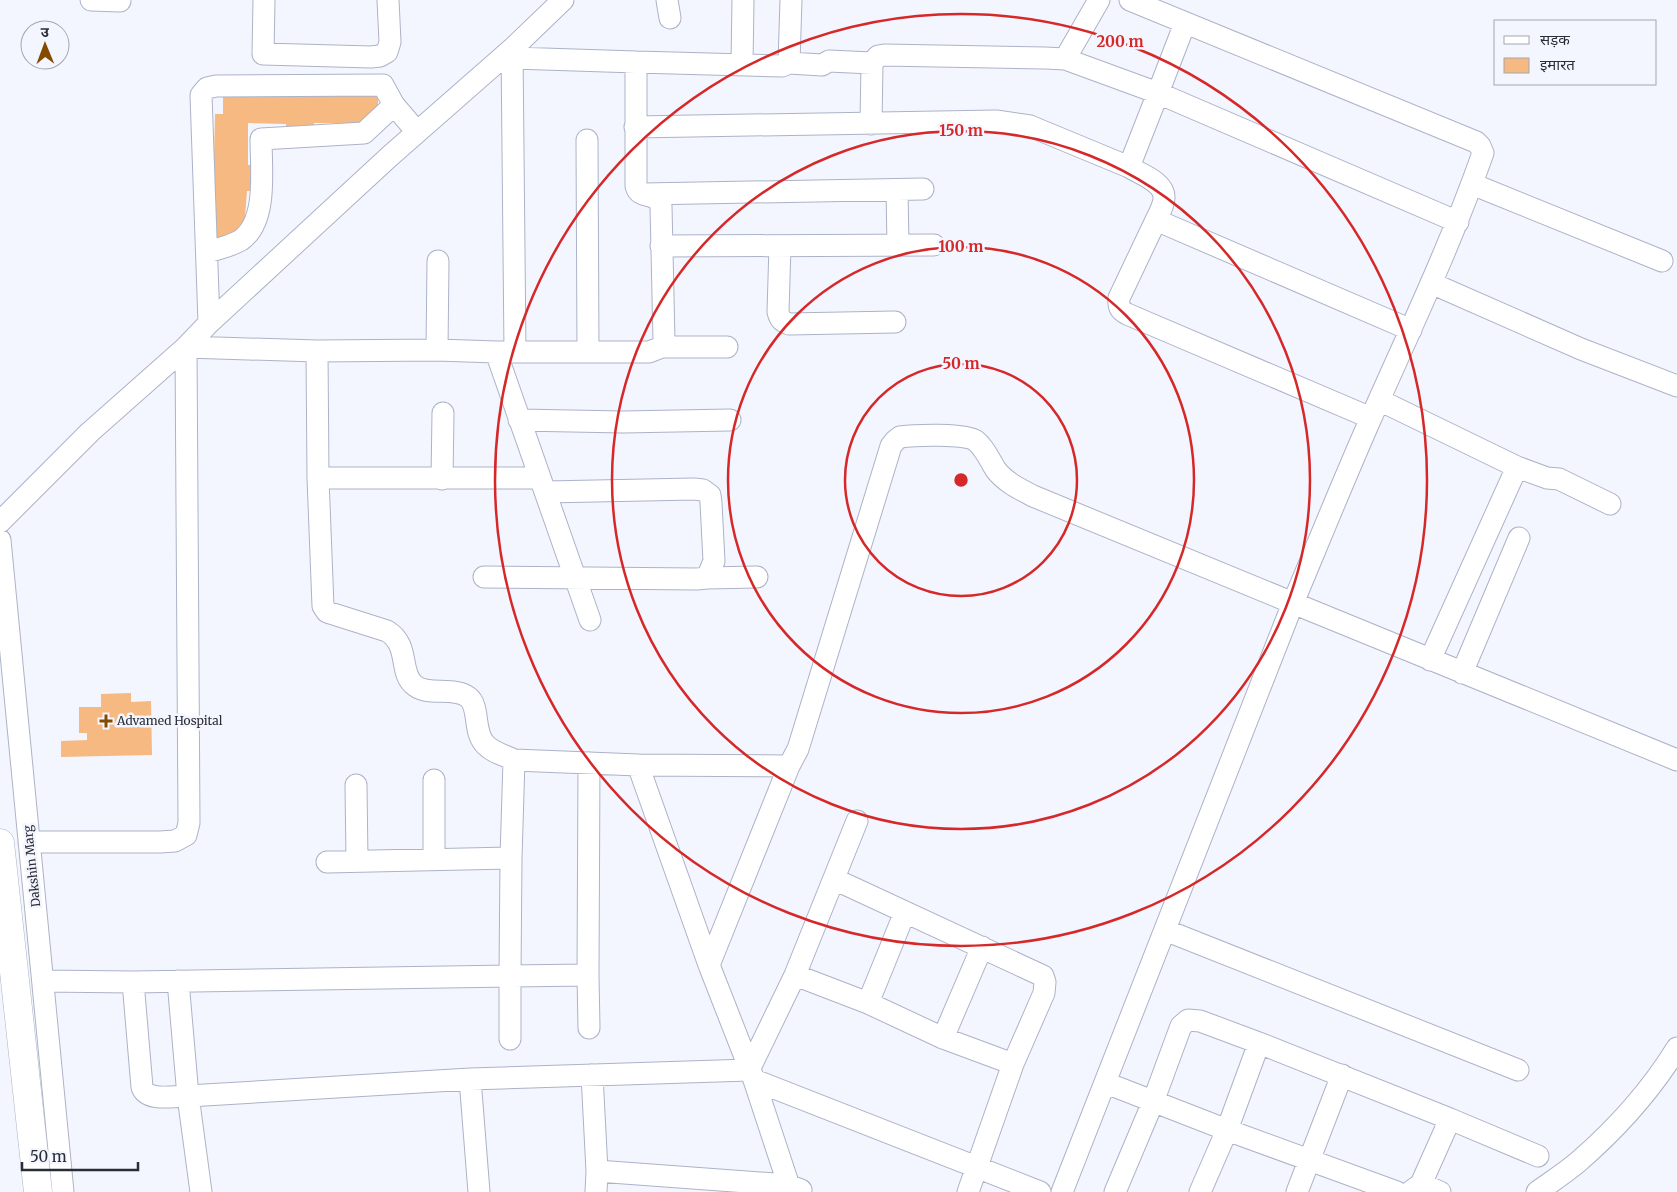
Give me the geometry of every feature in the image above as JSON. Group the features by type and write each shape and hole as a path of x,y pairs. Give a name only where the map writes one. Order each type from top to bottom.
{"highway":[{"path":"0,843 20,1105 19,1192"},
{"path":"0,1002 38,1192"}],"street":[{"path":"91,0 120,2"},
{"path":"264,0 263,54 371,57 380,56 387,52 390,42 388,0"},
{"path":"0,522 90,432 186,347 209,323 417,132 512,53 563,0"},
{"path":"742,64 743,0"},
{"path":"789,63 791,0"},
{"path":"1066,59 1099,0"},
{"path":"1062,1192 1293,603 1375,409 1458,222 1483,153 1476,142 1130,0"},
{"path":"1129,168 1185,23"},
{"path":"512,53 636,62 782,66 789,63 822,65 829,61 872,63"},
{"path":"512,53 505,352 519,420 590,620"},
{"path":"872,124 872,63 878,56 1066,59 1158,93 1458,222"},
{"path":"636,62 636,186 637,191 641,194 659,200 661,206 664,341 662,347"},
{"path":"209,323 202,94 207,88 228,85 383,86 394,105 417,132"},
{"path":"207,252 241,240 251,229 256,219 260,208 261,140 364,132 394,105"},
{"path":"635,127 996,121 1023,124 1045,132 1129,168 1160,186 1163,191 1164,199 1156,220 1119,298 1120,310 1375,409 1517,467 1547,478 1559,479 1610,504"},
{"path":"586,140 588,352"},
{"path":"1472,184 1662,261"},
{"path":"641,194 924,189"},
{"path":"897,190 898,245"},
{"path":"1156,220 1411,330"},
{"path":"662,246 934,245"},
{"path":"780,246 778,312 782,322 789,324 895,322"},
{"path":"437,350 438,261"},
{"path":"1431,283 1580,349 1677,386"},
{"path":"186,347 317,351 437,350 505,352 649,352 662,347 727,347"},
{"path":"29,842 160,842 174,841 186,835 189,823 186,347"},
{"path":"317,351 318,478 323,606 327,612 393,634 401,648 409,678 413,685 420,689 458,693 466,696 472,701 478,732 484,743 496,752 514,760 638,765 789,766"},
{"path":"442,479 443,413"},
{"path":"519,420 623,422 730,420"},
{"path":"710,965 789,766 798,749 891,446 900,438 951,436 970,438 980,446 997,472 1004,479 1033,496 1677,760"},
{"path":"1430,660 1517,467"},
{"path":"318,478 442,479 543,485 704,490 710,495 712,503 714,552 714,561 707,578"},
{"path":"1462,672 1519,538"},
{"name":"Dakshin Marg","path":"0,540 63,1192"},
{"path":"484,577 697,579 757,577"},
{"path":"510,1039 511,858 514,760"},
{"path":"589,763 589,1028"},
{"path":"597,1170 795,1190 710,965 638,765"},
{"path":"434,780 434,860"},
{"path":"356,785 357,861"},
{"path":"751,1075 795,975 857,821"},
{"path":"327,862 511,858"},
{"path":"834,879 1043,976 1045,982 1044,993 1013,1064 968,1192"},
{"path":"868,1003 905,912"},
{"path":"1165,930 1518,1070"},
{"path":"943,1038 982,947"},
{"path":"43,981 132,982 588,975"},
{"path":"795,975 868,1003 943,1038 1013,1064"},
{"path":"178,981 188,1096 201,1192"},
{"path":"132,982 142,1086 144,1092 148,1095 188,1096 470,1079 592,1075 751,1075 1040,1192"},
{"path":"1115,1192 1153,1102 1181,1026 1188,1020 1200,1021 1342,1075 1538,1156"},
{"path":"1200,1192 1227,1130 1259,1043"},
{"path":"1537,1192 1576,1163 1607,1135 1657,1077 1677,1048"},
{"path":"592,1075 597,1170 596,1192"},
{"path":"1297,1192 1342,1075"},
{"path":"470,1079 478,1192"},
{"path":"1106,1083 1310,1160 1368,1188 1397,1192"},
{"path":"1424,1189 1450,1119"}],"building":[{"path":"223,89 378,91 378,111 371,111 371,123 314,123 314,131 286,131 286,124 248,123 248,165 257,165 256,191 247,191 244,231 212,243 215,114 223,114"},
{"path":"131,693 131,702 151,701 152,755 61,757 61,741 87,740 87,733 79,733 79,707 101,707 101,694"}],"place":[{"name":"Advamed Hospital","path":"106,721"}]}
